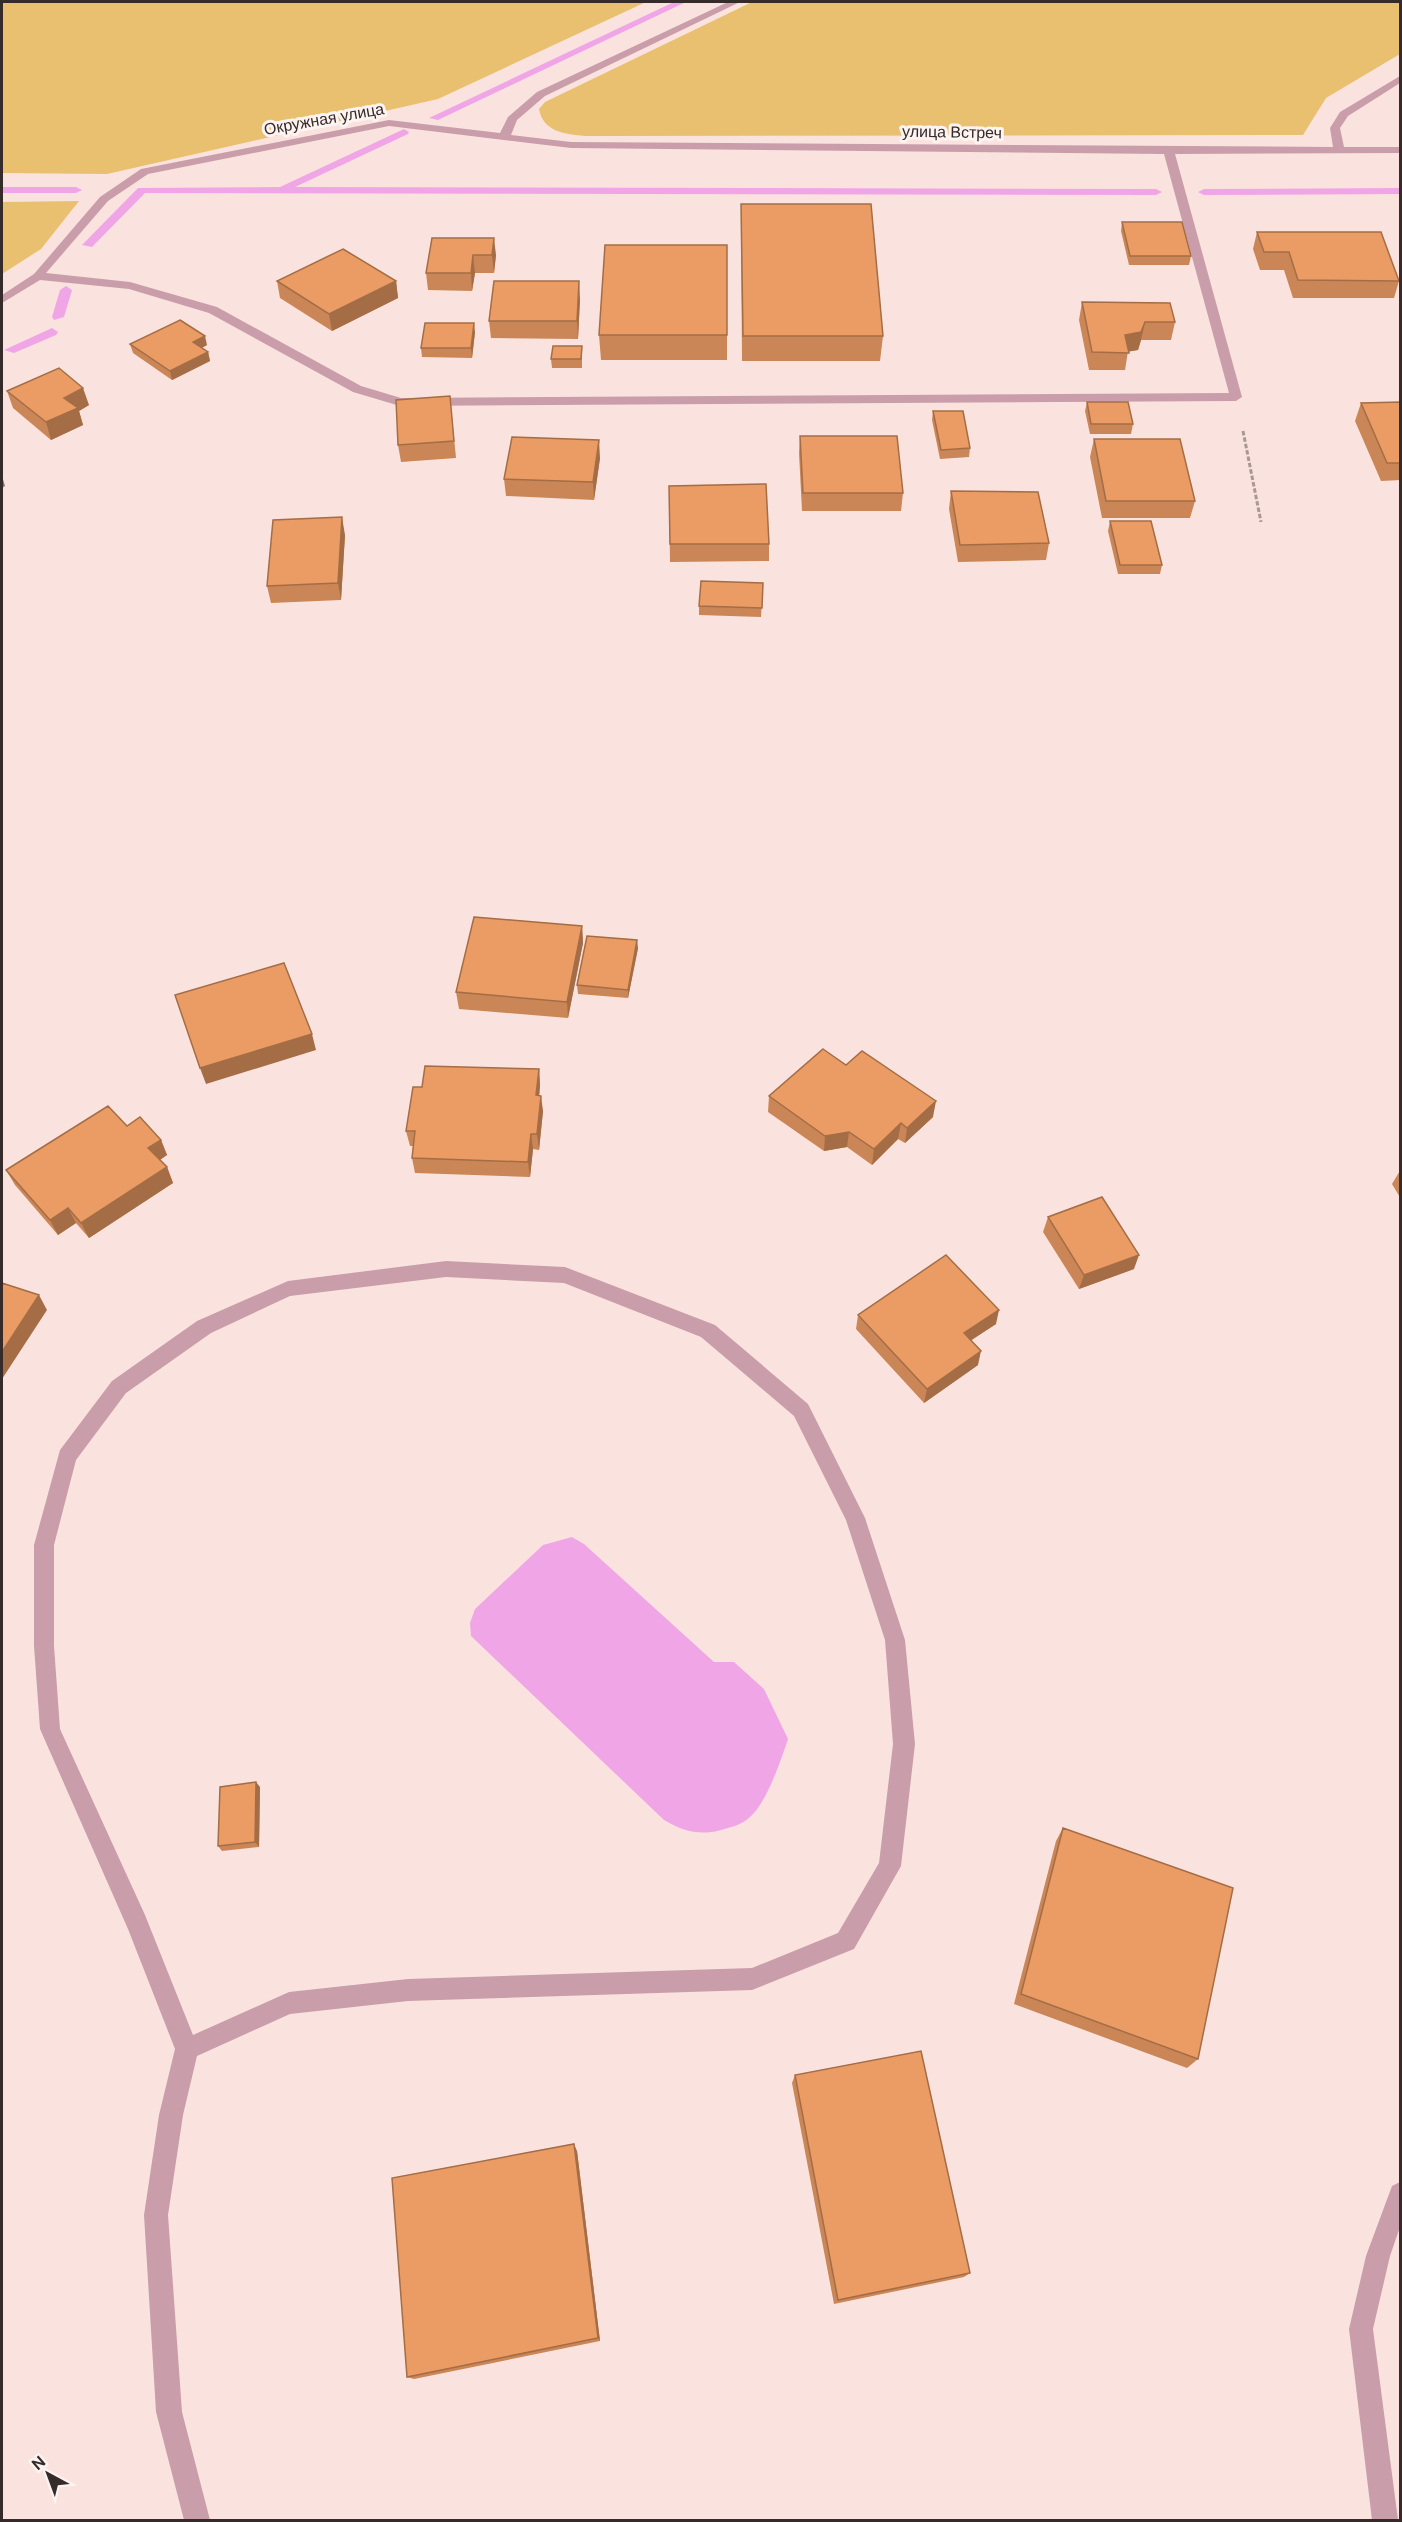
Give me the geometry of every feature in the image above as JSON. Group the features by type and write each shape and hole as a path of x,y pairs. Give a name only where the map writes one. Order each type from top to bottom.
{"street":[{"path":"504,137 512,119 542,94 735,2"},
{"path":"1340,149 1335,128 1344,114 1401,79"},
{"name":"Окружная улица","path":"2,300 38,276 104,199 145,171 389,123 504,137"},
{"name":"улица Встреч","path":"504,137 571,145 1168,151 1401,150"},
{"path":"38,276 130,286 213,310 357,389 400,402 1179,395 1236,397 1168,151"},
{"path":"187,2049 290,2002 408,1990 752,1979 846,1941 890,1866 904,1744 895,1640 855,1518 801,1410 708,1331 565,1275 447,1269 288,1289 204,1327 119,1387 67,1456 44,1545 44,1646 50,1730 88,1821 137,1923 187,2049 171,2115 156,2215 168,2412 197,2520"},
{"path":"1385,2520 1361,2329 1378,2256 1401,2194"}],"path":[{"path":"1236,397 1261,522"}],"shaded area":[{"path":"2,2 646,2 438,99 107,174 2,173"},
{"path":"752,2 1400,2 1400,54 1326,98 1303,135 585,136 556,130 545,123 541,117 539,109 545,102"},
{"path":"79,201 41,249 2,274 2,202"},
{"path":"572,1537 584,1544 714,1662 734,1662 764,1689 788,1739 768,1791 756,1810 744,1822 713,1832 698,1832 685,1830 664,1820 471,1636 470,1623 475,1609 543,1545"}],"building":[{"path":"741,204 871,204 883,336 743,336"},
{"path":"1122,222 1182,222 1191,256 1130,256"},
{"path":"1257,232 1381,232 1399,281 1298,280 1289,252 1264,252"},
{"path":"432,238 494,238 492,255 473,255 471,273 426,273"},
{"path":"605,245 727,245 727,335 599,335"},
{"path":"343,249 396,281 329,314 277,281"},
{"path":"494,281 579,281 577,321 489,321"},
{"path":"1082,302 1170,303 1175,322 1145,322 1141,332 1125,335 1129,353 1092,352"},
{"path":"180,320 205,336 193,342 208,352 170,371 130,344"},
{"path":"425,323 474,323 471,348 421,348"},
{"path":"553,346 582,346 581,359 551,359"},
{"path":"59,368 83,388 64,398 78,408 46,422 7,391"},
{"path":"450,396 454,441 398,445 396,400"},
{"path":"1087,402 1128,402 1133,424 1091,424"},
{"path":"1401,402 1401,463 1387,463 1361,403"},
{"path":"933,411 963,411 970,448 941,450"},
{"path":"800,436 897,436 903,493 803,493"},
{"path":"512,437 599,440 593,482 504,479"},
{"path":"1094,439 1180,439 1195,501 1106,501"},
{"path":"766,484 769,544 670,544 669,486"},
{"path":"951,491 1038,492 1049,543 960,545"},
{"path":"342,517 338,583 267,586 273,520"},
{"path":"1110,521 1151,521 1162,565 1120,565"},
{"path":"701,581 763,583 762,608 699,606"},
{"path":"474,917 582,926 567,1002 456,992"},
{"path":"587,936 637,940 628,990 577,985"},
{"path":"284,963 312,1034 200,1068 175,995"},
{"path":"823,1049 846,1065 862,1051 936,1101 907,1128 901,1123 874,1149 849,1132 825,1136 769,1096"},
{"path":"425,1066 539,1069 536,1095 541,1096 537,1134 531,1134 528,1162 412,1158 415,1131 406,1131 413,1087 422,1087"},
{"path":"108,1106 127,1126 140,1117 161,1140 148,1148 167,1167 81,1223 68,1208 50,1220 6,1170"},
{"path":"1102,1197 1139,1255 1084,1275 1048,1217"},
{"path":"946,1255 999,1310 964,1333 981,1351 927,1389 858,1315"},
{"path":"2,1283 39,1295 2,1352"},
{"path":"256,1782 255,1842 218,1846 220,1787"},
{"path":"1063,1828 1233,1888 1198,2059 1021,1994"},
{"path":"921,2051 970,2273 838,2300 795,2075"},
{"path":"574,2144 598,2338 407,2377 392,2178"}],"waterway":[{"path":"434,118 681,2"},
{"path":"286,187 404,132"},
{"path":"2,190 76,190"},
{"path":"88,245 142,190 1156,192"},
{"path":"1204,192 1400,191"},
{"path":"58,317 66,290"},
{"path":"10,350 52,332"}]}
